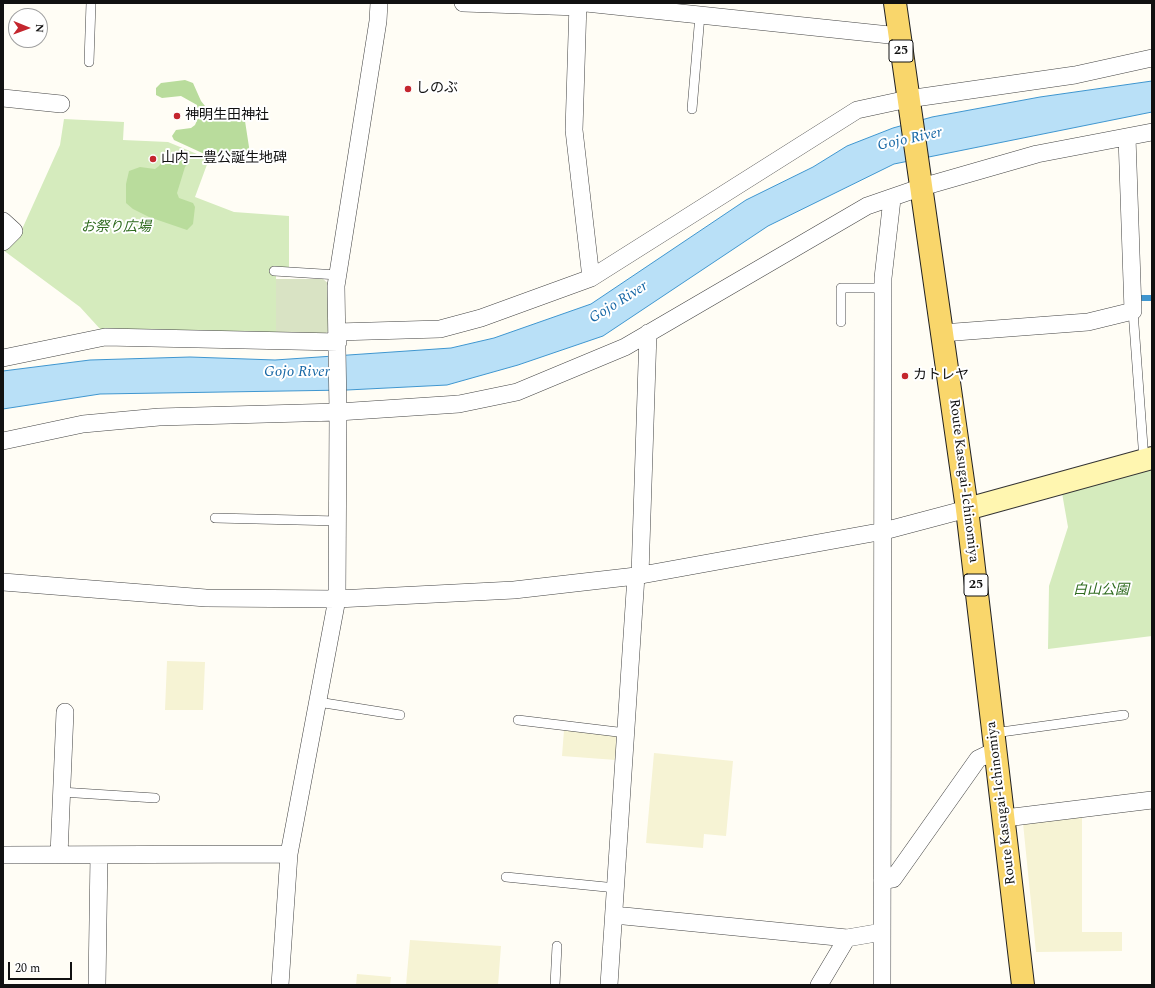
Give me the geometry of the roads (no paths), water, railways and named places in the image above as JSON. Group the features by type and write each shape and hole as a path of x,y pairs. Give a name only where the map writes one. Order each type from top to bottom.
{"main road":[{"name":"Route Kasugai-Ichinomiya","path":"895,3 967,509 1005,818 1023,985"}],"street":[{"path":"280,985 288,854 337,599 338,337 336,286 378,21 379,3"},
{"path":"463,3 581,4 899,36"},
{"path":"581,4 574,130 591,278"},
{"path":"3,358 105,337 338,337 440,329 481,318 591,278 857,110 908,100 1075,75 1152,58"},
{"path":"3,98 61,104"},
{"path":"3,441 83,424 159,417 338,412 459,404 517,392 625,347 867,206 892,199 922,187 1038,154 1152,132"},
{"path":"942,333 1088,322 1133,312 1127,137"},
{"path":"882,985 881,689 884,532 883,288 892,199"},
{"path":"3,221 14,230 3,242"},
{"path":"609,985 638,575 648,333"},
{"path":"3,582 206,598 337,599 514,590 638,575 884,532 1148,459"},
{"path":"59,855 65,712"},
{"path":"882,881 894,879 978,759 995,741"},
{"path":"1005,818 1152,800"},
{"path":"3,855 288,854"},
{"path":"97,985 99,855"},
{"path":"614,915 847,938 882,932"},
{"path":"819,985 847,938"}],"lane":[{"path":"89,62 91,3"},
{"path":"692,108 700,15"},
{"path":"274,271 338,275"},
{"path":"841,322 841,288 883,288"},
{"path":"1133,312 1148,459"},
{"path":"215,518 338,521"},
{"path":"318,702 400,714"},
{"path":"995,741 1124,715"},
{"path":"518,720 626,733"},
{"path":"61,792 155,798"},
{"path":"506,877 616,888"},
{"path":"555,985 557,946"}],"water":[{"name":"Gojo River","path":"1152,81 1152,112 894,164 768,226 603,336 518,365 447,385 347,390 100,394 3,409 3,371 90,360 190,357 275,360 451,348 494,338 591,304 746,200 813,167 847,146 893,128 932,117 1040,97"}],"waterway":[{"path":"1141,298 1152,298"}],"place":[{"name":"しのぶ","path":"408,89"},
{"name":"神明生田神社","path":"177,116"},
{"name":"山内一豊公誕生地碑","path":"153,159"},
{"name":"カトレヤ","path":"905,376"}],"park label":[{"name":"お祭り広場","path":"116,228"},
{"name":"白山公園","path":"1101,591"}]}
